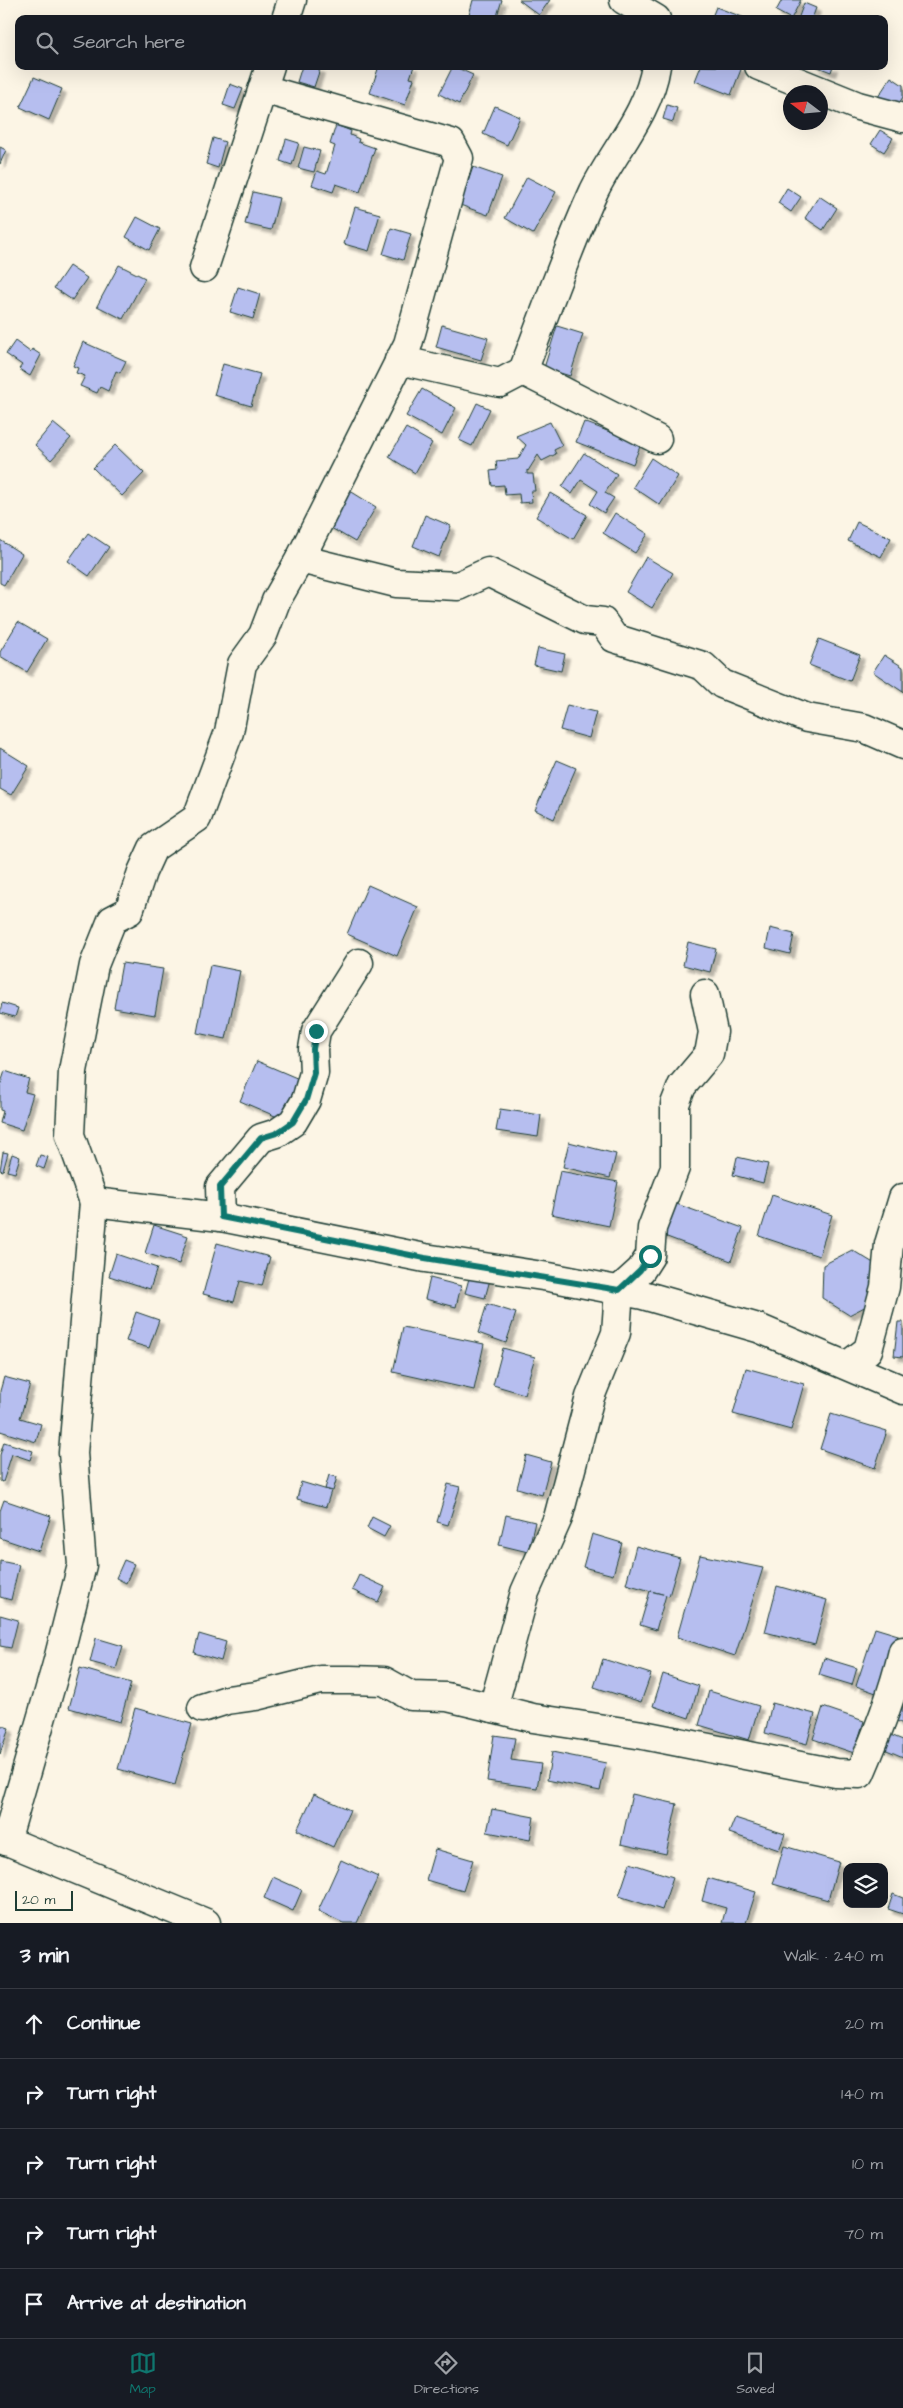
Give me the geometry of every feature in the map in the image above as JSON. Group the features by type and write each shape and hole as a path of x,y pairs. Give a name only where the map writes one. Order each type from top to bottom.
{"street":[{"path":"287,15 292,0"},
{"path":"624,0 649,15"},
{"path":"399,360 500,383 523,371 595,189 621,149 653,85 655,70"},
{"path":"770,70 858,106 903,118"},
{"path":"204,268 266,77 451,143 459,158 408,344 300,559 276,601 263,635 242,664 229,732 197,818 153,848 142,872 129,911 112,920 94,965 73,1071 70,1135 94,1202 73,1453 82,1565 56,1664 3,1839 206,1923"},
{"path":"523,371 657,439"},
{"path":"300,559 396,583 458,586 488,572 585,620 603,622 614,638 703,666 722,684 807,718 864,728 903,745"},
{"path":"221,1217 220,1187 261,1138 277,1133 293,1122 306,1100 314,1073 313,1049 316,1031 359,963"},
{"path":"492,1708 525,1592 558,1518 590,1397 616,1333 619,1290 640,1270 650,1256 652,1228 675,1168 675,1104 682,1086 710,1054 713,1032 705,994"},
{"path":"848,1365 868,1350 886,1287 888,1244 903,1198"},
{"path":"94,1202 221,1217 425,1258 643,1295 758,1328 903,1390"},
{"path":"202,1708 227,1700 256,1696 320,1680 384,1681 411,1696 447,1697 533,1718 643,1735 836,1773 860,1774 878,1734 897,1677 903,1651"}],"building":[{"path":"473,0 502,0 497,15 469,15"},
{"path":"519,0 550,0 539,15"},
{"path":"782,0 801,0 793,15 784,15 776,11"},
{"path":"804,3 816,8 813,15 800,15"},
{"path":"716,7 737,15 713,15"},
{"path":"301,70 320,70 314,87 297,82"},
{"path":"378,70 413,70 410,78 414,79 405,105 370,93"},
{"path":"451,70 462,70 473,75 459,104 439,94"},
{"path":"699,70 741,70 731,95 695,81"},
{"path":"34,77 62,89 49,120 20,107"},
{"path":"891,77 903,85 903,97 894,111 876,100"},
{"path":"230,84 243,89 235,109 223,105"},
{"path":"667,105 677,108 673,122 663,119"},
{"path":"495,106 520,117 507,145 483,134"},
{"path":"336,125 351,131 350,135 359,139 358,142 375,148 360,192 336,184 333,192 312,185 317,171 326,174 335,146 330,144"},
{"path":"880,130 893,138 884,152 871,144"},
{"path":"213,138 225,142 218,168 206,164"},
{"path":"286,139 299,143 292,165 280,161"},
{"path":"0,147 6,150 0,164"},
{"path":"304,147 320,151 314,172 298,168"},
{"path":"473,167 502,177 488,215 460,205"},
{"path":"527,177 556,192 533,234 505,218"},
{"path":"787,188 801,197 791,212 778,203"},
{"path":"253,192 279,198 271,230 245,224"},
{"path":"819,196 837,208 823,230 805,218"},
{"path":"355,207 380,214 369,251 344,244"},
{"path":"137,217 160,229 149,250 126,237"},
{"path":"391,228 411,234 403,260 383,254"},
{"path":"119,265 145,278 123,319 97,306"},
{"path":"69,266 87,278 72,300 54,288"},
{"path":"238,287 260,294 253,319 230,312"},
{"path":"442,325 488,338 481,360 436,347"},
{"path":"557,326 583,334 570,376 544,368"},
{"path":"15,341 30,352 32,349 41,355 30,376 19,369 22,365 6,354"},
{"path":"83,342 126,361 120,373 116,371 108,391 100,387 97,393 80,386 85,376 76,373 78,368 73,366"},
{"path":"223,364 260,374 251,406 214,395"},
{"path":"422,389 456,408 442,435 406,416"},
{"path":"477,403 490,409 472,446 459,440"},
{"path":"550,422 562,446 554,450 556,454 542,461 538,455 527,470 527,474 533,474 535,491 531,491 532,502 520,503 519,494 505,495 504,485 492,486 490,471 497,470 496,461 518,459 526,445 516,436"},
{"path":"584,422 641,444 633,464 576,442"},
{"path":"53,423 71,438 51,460 35,445"},
{"path":"406,428 432,443 415,473 389,457"},
{"path":"115,445 144,473 122,496 93,468"},
{"path":"584,453 617,474 605,493 614,498 604,513 590,504 598,491 581,480 572,494 562,487"},
{"path":"651,458 678,476 660,505 633,487"},
{"path":"347,489 376,507 355,542 326,525"},
{"path":"550,493 587,515 573,539 536,517"},
{"path":"615,513 648,534 635,553 603,533"},
{"path":"425,515 451,526 439,557 413,546"},
{"path":"857,522 891,538 881,557 848,541"},
{"path":"88,533 109,547 89,576 68,561"},
{"path":"0,540 22,554 4,585 0,583"},
{"path":"646,557 673,573 652,608 626,592"},
{"path":"18,622 47,639 27,672 0,656 0,652"},
{"path":"819,639 860,655 850,681 809,665"},
{"path":"538,648 565,654 561,671 534,665"},
{"path":"884,655 903,667 903,692 873,672"},
{"path":"567,705 596,712 589,738 560,730"},
{"path":"0,748 29,766 11,795 0,789"},
{"path":"557,760 576,768 554,819 535,810"},
{"path":"368,885 418,907 397,956 347,934"},
{"path":"770,928 794,934 790,954 766,948"},
{"path":"688,942 716,949 710,972 683,965"},
{"path":"122,963 163,969 155,1015 114,1008"},
{"path":"210,965 240,971 226,1039 197,1033"},
{"path":"2,1003 18,1008 15,1017 0,1013"},
{"path":"257,1061 299,1079 282,1119 240,1101"},
{"path":"5,1071 29,1079 25,1092 33,1094 22,1130 0,1123 3,1111 0,1110 0,1086"},
{"path":"500,1109 541,1115 538,1137 496,1131"},
{"path":"569,1142 616,1154 610,1178 563,1167"},
{"path":"3,1152 8,1153 3,1171 0,1170"},
{"path":"12,1154 20,1157 15,1173 7,1171"},
{"path":"40,1155 48,1157 44,1169 36,1166"},
{"path":"737,1157 768,1164 763,1183 733,1175"},
{"path":"560,1171 618,1182 609,1226 551,1214"},
{"path":"772,1195 832,1215 819,1256 759,1236"},
{"path":"671,1202 743,1228 731,1261 659,1234"},
{"path":"154,1225 188,1236 179,1264 145,1253"},
{"path":"217,1243 270,1257 262,1286 240,1281 234,1302 203,1294"},
{"path":"852,1250 880,1267 878,1300 849,1315 822,1298 823,1265"},
{"path":"116,1254 157,1268 150,1289 109,1276"},
{"path":"471,1271 491,1276 485,1298 465,1293"},
{"path":"430,1278 461,1286 456,1307 425,1299"},
{"path":"487,1304 516,1313 506,1343 478,1333"},
{"path":"136,1312 159,1320 149,1348 126,1341"},
{"path":"898,1322 903,1322 903,1357 894,1356"},
{"path":"403,1327 484,1344 474,1390 393,1372"},
{"path":"503,1348 535,1357 524,1394 493,1385"},
{"path":"746,1368 804,1384 791,1430 733,1414"},
{"path":"4,1377 30,1384 20,1418 41,1424 36,1442 0,1431 0,1391"},
{"path":"831,1414 887,1431 875,1468 820,1449"},
{"path":"4,1442 33,1451 30,1460 12,1454 3,1482 0,1481 0,1455"},
{"path":"526,1455 551,1462 542,1495 517,1488"},
{"path":"329,1475 337,1477 333,1491 325,1489"},
{"path":"301,1482 331,1491 326,1507 297,1499"},
{"path":"448,1484 460,1487 448,1525 437,1522"},
{"path":"4,1500 51,1516 39,1551 0,1538 0,1511"},
{"path":"506,1515 535,1522 528,1552 499,1545"},
{"path":"372,1517 390,1526 384,1537 367,1528"},
{"path":"592,1534 622,1543 613,1575 583,1567"},
{"path":"636,1546 680,1558 669,1596 626,1584"},
{"path":"700,1555 763,1568 735,1656 677,1637"},
{"path":"124,1560 134,1564 126,1583 116,1578"},
{"path":"0,1561 19,1565 11,1600 0,1597"},
{"path":"359,1575 385,1587 378,1602 352,1590"},
{"path":"777,1586 827,1600 815,1645 765,1632"},
{"path":"650,1591 666,1595 656,1630 640,1625"},
{"path":"0,1615 18,1620 11,1648 0,1646"},
{"path":"875,1628 898,1635 879,1694 856,1686"},
{"path":"199,1634 226,1642 221,1661 194,1653"},
{"path":"96,1638 123,1646 116,1669 90,1662"},
{"path":"824,1658 857,1668 852,1685 819,1675"},
{"path":"603,1659 651,1674 641,1702 594,1687"},
{"path":"80,1668 131,1683 120,1722 69,1708"},
{"path":"663,1674 699,1686 689,1718 653,1706"},
{"path":"709,1691 759,1706 749,1740 699,1725"},
{"path":"903,1701 903,1724 895,1720"},
{"path":"772,1703 815,1714 807,1744 765,1733"},
{"path":"823,1707 864,1721 854,1753 813,1739"},
{"path":"135,1708 192,1724 175,1785 118,1769"},
{"path":"0,1725 9,1728 0,1754"},
{"path":"888,1734 903,1740 903,1757 882,1748"},
{"path":"494,1735 515,1738 511,1760 541,1764 537,1788 487,1781"},
{"path":"552,1752 606,1763 600,1791 547,1780"},
{"path":"314,1794 350,1810 333,1847 297,1830"},
{"path":"632,1794 677,1804 666,1854 621,1844"},
{"path":"492,1809 534,1817 530,1840 487,1832"},
{"path":"735,1818 785,1834 779,1850 729,1833"},
{"path":"784,1846 839,1862 828,1900 773,1884"},
{"path":"435,1849 473,1860 463,1891 426,1880"},
{"path":"341,1860 378,1877 357,1923 343,1923 318,1911"},
{"path":"630,1863 673,1877 662,1910 619,1896"},
{"path":"273,1877 302,1890 293,1911 264,1898"},
{"path":"708,1878 756,1892 746,1923 722,1923 726,1908 702,1901"},
{"path":"893,1894 903,1898 903,1914 888,1909"}],"route":[{"path":"316,1031 313,1049 314,1073 306,1100 293,1122 277,1133 261,1138 220,1187 221,1217 425,1258 619,1290 640,1270 650,1256"}]}
